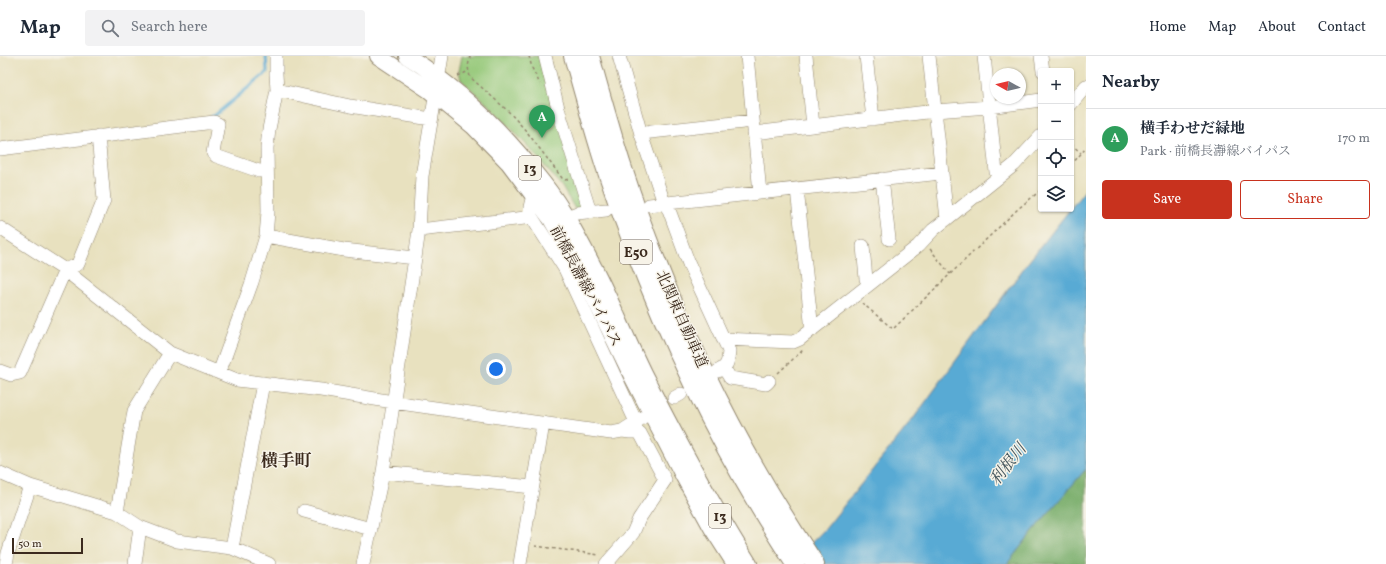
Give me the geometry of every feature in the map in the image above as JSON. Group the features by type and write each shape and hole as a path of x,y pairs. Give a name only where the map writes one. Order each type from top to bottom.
{"highway":[{"name":"北関東自動車道","path":"573,56 606,168 640,261 680,357 727,433 768,488 815,564"},
{"name":"北関東自動車道","path":"590,56 621,164 641,220 682,323 753,495 795,564"}],"main road":[{"name":"前橋長瀞線バイパス","path":"378,56 439,98 488,141 509,163 551,219 583,275 631,374 688,473 723,522 749,564"},
{"name":"前橋長瀞線バイパス","path":"407,56 447,79 494,126 544,184 566,217 594,268 643,371 712,528 735,564"}],"street":[{"path":"219,373 252,282 266,236 268,212 267,148 269,128 277,90 276,56"},
{"path":"442,56 447,79"},
{"path":"419,230 422,176 431,119 447,79 451,56"},
{"path":"545,56 559,112 590,212"},
{"path":"619,56 664,203 669,210 689,264 729,351 728,362 721,370 730,378 766,384 769,381"},
{"path":"747,56 760,192"},
{"path":"806,56 813,126"},
{"path":"866,56 873,119"},
{"path":"929,56 947,219"},
{"path":"984,56 996,172 999,177"},
{"path":"1041,56 1042,68"},
{"path":"1074,100 1086,86"},
{"path":"277,90 350,106 431,119"},
{"path":"364,564 383,472 419,230 427,191 439,98"},
{"path":"642,134 651,132 754,127 813,126 1038,100"},
{"path":"0,149 214,122 218,124 213,152 216,156 260,171 267,171"},
{"path":"0,371 10,375 20,373 65,270 78,264 104,200 98,136"},
{"path":"723,339 793,342 800,339 1014,165 1038,139"},
{"path":"649,205 941,173"},
{"path":"882,179 889,239"},
{"path":"797,189 812,330"},
{"path":"533,195 530,207 531,216 565,269 639,420 622,431"},
{"path":"566,217 577,213 606,210"},
{"path":"419,230 525,218 531,216"},
{"path":"0,228 65,270 170,353 237,380 321,390 393,402 611,433 622,431 640,433 666,480 639,519 633,533 610,560"},
{"path":"266,236 344,250 415,258"},
{"path":"863,246 866,279 869,284"},
{"path":"117,512 134,411 170,353"},
{"path":"232,548 263,383"},
{"path":"520,564 543,424"},
{"path":"383,472 532,487"},
{"path":"0,473 30,486 117,512 140,527 177,541 232,548 269,564"},
{"path":"6,564 8,553 30,486"},
{"path":"304,511 371,529"},
{"path":"135,564 140,527"}],"path":[{"path":"470,56 468,67 470,77 509,112 527,132 562,178 565,180 569,178 570,174"},
{"path":"529,56 532,68 542,89"},
{"path":"447,79 469,71"},
{"path":"1074,147 1081,153"},
{"path":"1074,161 1086,148"},
{"path":"859,300 893,329 1019,208 1038,192"},
{"path":"923,240 950,274"},
{"path":"523,544 610,560"}],"green space":[{"path":"462,56 543,56 585,206 575,209 562,187 534,153 495,111 461,80 459,71"},
{"path":"1086,469 1086,564 1007,564 1037,526"}],"water":[{"name":"利根川","path":"1086,189 1086,469 1037,526 1007,564 790,564 826,528 913,419 1026,265 1068,212 1074,212 1074,204"}],"waterway":[{"path":"212,116 214,116 267,72 266,56"}],"place":[{"name":"横手わせだ緑地","path":"542,138"}],"district":[{"name":"横手町","path":"286,460"}]}
